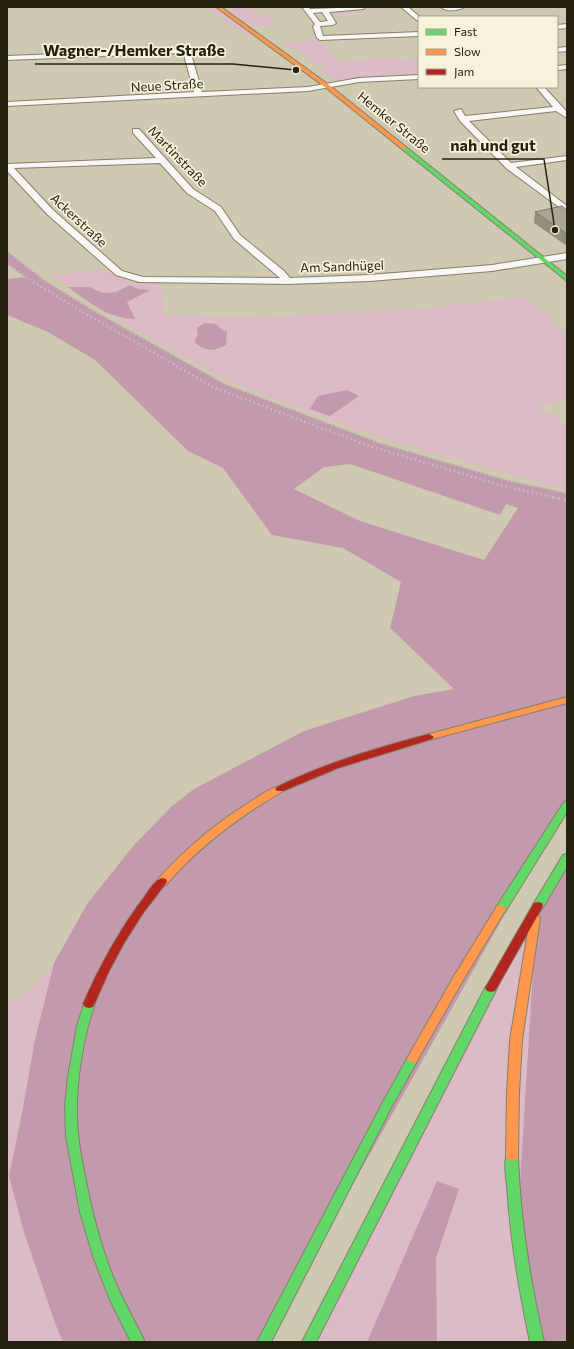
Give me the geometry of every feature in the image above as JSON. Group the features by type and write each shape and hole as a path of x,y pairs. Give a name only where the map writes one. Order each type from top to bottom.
{"main road":[{"name":"Hemker Straße","path":"218,7 327,86 409,150 542,261 567,279"},
{"path":"138,1342 121,1314 96,1252 81,1192 71,1125 75,1067 85,1014 103,968 126,928 152,892 185,856 219,828 254,805 292,783 370,753 496,721 567,700"},
{"path":"264,1342 387,1105 450,992 514,886 567,804"},
{"path":"310,1342 422,1117 488,991 537,906 567,858"},
{"path":"537,906 515,1055 511,1111 512,1166 517,1231 525,1295 537,1342"}],"street":[{"path":"307,9 324,10 363,7"},
{"path":"404,7 418,19"},
{"path":"444,7 461,7"},
{"path":"307,9 318,24 316,27 320,38 418,34"},
{"path":"318,24 333,23 324,10"},
{"path":"7,58 182,51 187,54 199,96"},
{"name":"Neue Straße","path":"7,104 199,96 308,89 358,80 418,77"},
{"path":"541,88 558,109 567,116"},
{"path":"463,119 558,109"},
{"path":"458,111 463,119 509,166 567,210"},
{"name":"Martinstraße","path":"136,131 190,191 218,209 237,237 281,273 287,281"},
{"path":"509,166 567,158"},
{"name":"Ackerstraße","path":"7,166 162,160"},
{"name":"Ackerstraße","path":"7,166 50,212 118,273 142,280"},
{"name":"Am Sandhügel","path":"142,280 287,281 423,274 542,261 567,256"}],"shaded area":[{"path":"205,7 213,7 253,36 246,36"},
{"path":"226,7 248,7 255,14 268,15 274,24 260,26 248,22"},
{"path":"384,7 392,7 395,9 333,15 329,12 386,9"},
{"path":"318,40 338,62 382,58 406,60 418,59 418,73 335,80 319,68 327,67 324,64 316,65 303,52 280,43"},
{"path":"7,251 44,280 98,313 225,384 380,443 510,481 567,493 567,804 264,1342 63,1342 55,1323 23,1229 9,1176 35,1040 54,963 87,904 134,845 172,806 194,789 304,731 414,696 454,689 390,628 401,582 343,548 272,535 223,468 188,451 95,360 48,332 7,315 7,279 25,277 7,264","holes":["350,464 500,515 506,504 518,508 484,560 360,521 294,489 324,467"]},
{"path":"101,269 131,283 162,283 164,315 265,317 432,308 523,297 549,316 548,320 567,336 567,398 537,407 544,413 550,411 567,426 567,489 384,439 231,383 102,311 120,319 135,319 127,302 149,290 138,289 130,285 116,292 103,293 89,287 68,287 51,276","holes":["222,330 227,331 218,349 206,351 199,347 198,335"]},
{"path":"130,285 138,289 150,290 127,302 135,319 107,313 91,304 68,287 89,287 103,293 116,292"},
{"path":"205,323 216,324 222,330 227,331 226,345 217,349 209,350 201,347 194,341 198,335 197,328"},
{"path":"347,390 359,396 330,416 310,409 318,396"},
{"path":"567,858 567,1342 537,1342 517,1231 537,906"},
{"path":"537,906 537,1342 437,1342 436,1258 458,1189 438,1181 367,1342 309,1342"},
{"path":"54,963 35,1040 9,1176 23,1229 55,1323 63,1342 7,1342 7,1003 33,988"},
{"path":"437,1181 459,1189 436,1258 437,1342 367,1342"}],"building":[{"path":"562,206 567,210 567,234 535,212"}],"railway":[{"path":"7,251 44,280 98,313 225,384 380,443 510,481 567,493"},
{"path":"7,264 25,277 88,315 215,388 372,447 507,487 557,498"},
{"path":"552,497 557,498"},
{"path":"557,498 567,500"}],"traffic: fast":[{"path":"404,148 567,279"},
{"path":"501,909 567,804"},
{"path":"538,906 567,858"},
{"path":"309,1342 491,988"},
{"path":"89,1004 81,1031 72,1087 72,1136 81,1189 100,1256 117,1300 138,1342"},
{"path":"264,1342 413,1058"},
{"path":"512,1156 514,1203 520,1250 527,1296 537,1342"}],"traffic: slow":[{"path":"218,7 327,86 404,148"},
{"path":"429,737 567,700"},
{"path":"162,882 188,854 216,830 248,808 280,789"},
{"path":"413,1058 458,979 501,909"},
{"path":"512,1156 516,1040 535,919"}],"traffic: jam":[{"path":"280,789 335,765 429,737"},
{"path":"89,1004 120,940 150,896 162,882"},
{"path":"491,988 538,906"}],"place":[{"name":"Wagner-/Hemker Straße","path":"296,70"},
{"name":"nah und gut","path":"555,230"}]}
